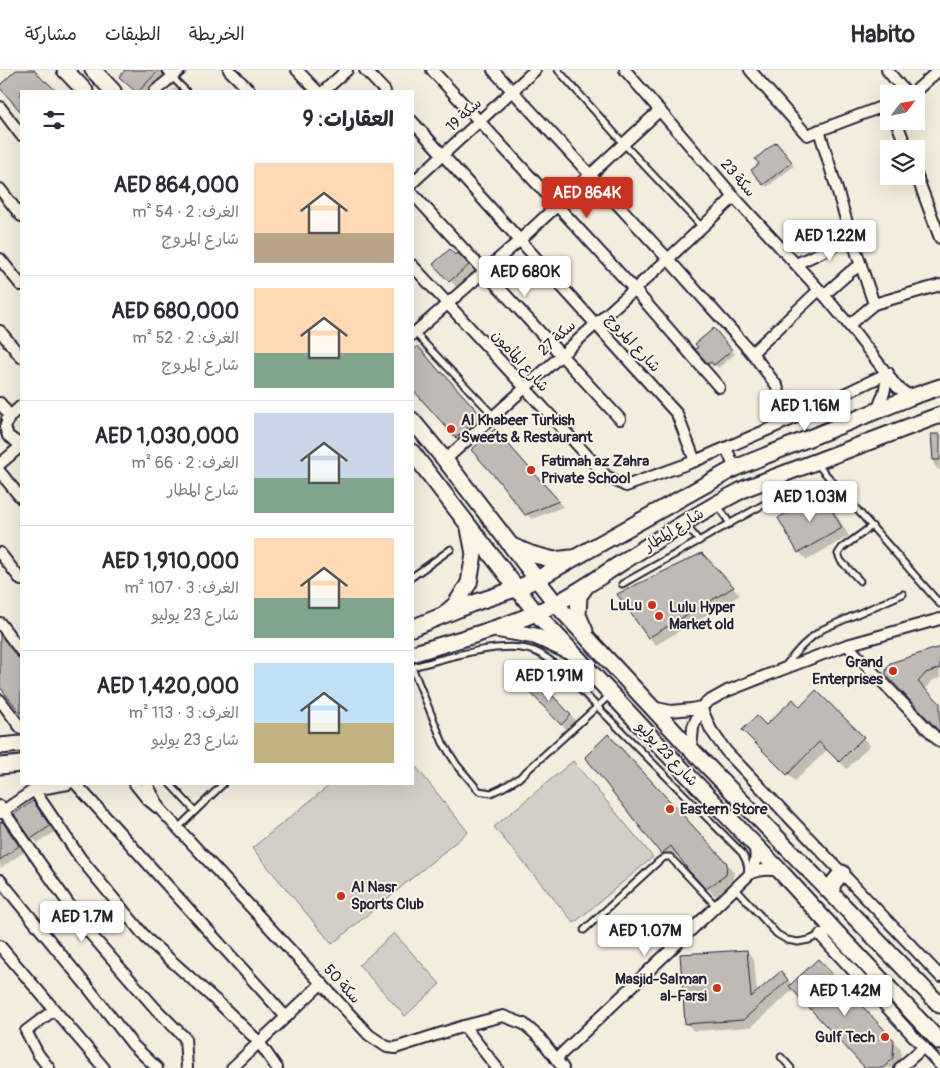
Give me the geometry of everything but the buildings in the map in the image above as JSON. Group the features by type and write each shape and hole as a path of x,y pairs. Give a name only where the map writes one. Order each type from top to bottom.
{"main road":[{"path":"65,70 84,90"},
{"path":"93,70 112,90"},
{"name":"شارع المطار","path":"414,627 537,579 735,468 910,397 940,387"},
{"name":"شارع المطار","path":"414,653 493,628 556,604 716,503 746,488 940,415"},
{"path":"815,461 811,459 809,454 809,449 812,445 851,426 860,418"},
{"name":"شارع 23 يوليو","path":"414,422 556,604 590,642 691,749 940,1005"},
{"name":"شارع 23 يوليو","path":"414,455 536,613 780,871 827,933 940,1042"},
{"path":"443,616 455,605 469,583 474,554 468,524"},
{"path":"512,546 531,554 554,560 575,557"},
{"path":"586,586 580,596 578,616 590,642"},
{"path":"493,628 534,636 574,655"},
{"path":"0,746 20,744"},
{"path":"0,766 20,764"},
{"path":"833,894 832,886 842,873"}],"street":[{"path":"156,90 168,74 180,70"},
{"path":"229,70 249,90"},
{"path":"297,70 316,90"},
{"path":"325,90 347,70"},
{"path":"365,70 384,90"},
{"path":"432,70 634,289 719,388"},
{"path":"494,70 752,353 777,386 788,421"},
{"name":"سكة 19","path":"414,181 535,70"},
{"name":"23 سكة","path":"625,70 734,197 822,293 897,386 910,397"},
{"path":"750,70 806,135 880,107"},
{"path":"887,70 900,85"},
{"path":"922,85 939,70"},
{"path":"0,107 20,134"},
{"path":"414,332 558,206 660,110"},
{"name":"شارع المروج","path":"414,123 677,414 695,460"},
{"path":"819,130 874,304"},
{"path":"920,185 940,238"},
{"path":"0,189 20,215"},
{"path":"414,195 620,419"},
{"name":"سكة 27","path":"445,460 734,197"},
{"path":"796,264 851,236"},
{"path":"0,259 20,284"},
{"path":"752,353 822,293 861,265"},
{"name":"شارع المأمون","path":"414,267 606,476 626,486 695,460"},
{"path":"849,325 874,304 940,285"},
{"path":"0,330 20,356"},
{"path":"695,460 788,421 888,373"},
{"path":"877,411 884,393 888,373"},
{"path":"0,404 10,416"},
{"path":"0,425 20,407"},
{"path":"10,416 5,427 8,436 18,443 20,442"},
{"path":"0,464 20,447"},
{"path":"726,448 735,468"},
{"path":"0,472 20,497"},
{"path":"0,553 20,579"},
{"path":"652,707 672,711 701,707 727,692 847,645 940,619"},
{"path":"0,623 20,650"},
{"path":"847,645 940,742"},
{"path":"0,700 20,727"},
{"path":"691,749 694,727 701,707"},
{"path":"701,707 711,730 726,752 940,976"},
{"path":"62,785 34,790 1,810 87,930 155,1008 185,1038 187,1068"},
{"path":"77,785 286,1017"},
{"path":"136,785 147,800 162,810"},
{"name":"سكة 50","path":"148,785 162,810 369,1035 387,1047 395,1048 503,1016 524,1024 540,1038 564,1068"},
{"path":"34,790 81,859 146,939 222,1006 259,1042 277,1068"},
{"path":"556,1059 749,875 756,862 754,844"},
{"path":"749,875 768,869 780,871"},
{"path":"0,880 133,1045 156,1068"},
{"path":"827,933 940,1065"},
{"path":"0,946 104,1068"},
{"path":"232,1068 322,983"},
{"path":"49,1068 38,1054 26,1031 54,1010"},
{"path":"464,1026 497,1068"},
{"path":"900,1068 924,1047"}],"lane":[{"path":"558,70 702,227"},
{"path":"168,74 185,90"},
{"path":"414,334 494,416"},
{"path":"815,461 940,604"},
{"path":"622,584 793,488"},
{"path":"716,503 730,524"},
{"path":"685,522 699,541"},
{"path":"860,581 841,561 838,554 842,548 872,526"},
{"path":"414,576 451,549"},
{"path":"783,669 803,644 823,629 903,594"},
{"path":"414,667 482,650 507,647 527,649 545,656 742,853 748,865 749,875"},
{"path":"414,672 443,743 457,765 479,791 491,793 519,778 611,694"},
{"path":"171,785 195,811"},
{"path":"178,828 222,785"},
{"path":"584,930 665,857 670,857 716,906"},
{"path":"735,888 777,934 787,940 798,942 810,940 827,933"},
{"path":"781,1057 791,1068"}],"shaded area":[{"path":"573,761 653,857 574,923 494,827"},
{"name":"Al Nasr Sports Club","path":"414,764 468,832 332,944 252,848 330,785 414,785"},
{"path":"394,933 440,984 405,1016 359,965"}],"place":[{"name":"Al Khabeer Turkish Sweets & Restaurant","path":"451,429"},
{"name":"Fatimah az Zahra Private School","path":"531,470"},
{"name":"LuLu","path":"652,605"},
{"name":"Lulu Hyper Market old","path":"659,616"},
{"name":"Grand Enterprises","path":"893,671"},
{"name":"Eastern Store","path":"670,809"},
{"name":"Al Nasr Sports Club","path":"341,896"},
{"name":"Masjid-Salman al-Farsi","path":"717,988"},
{"name":"Gulf Tech","path":"885,1037"}]}
